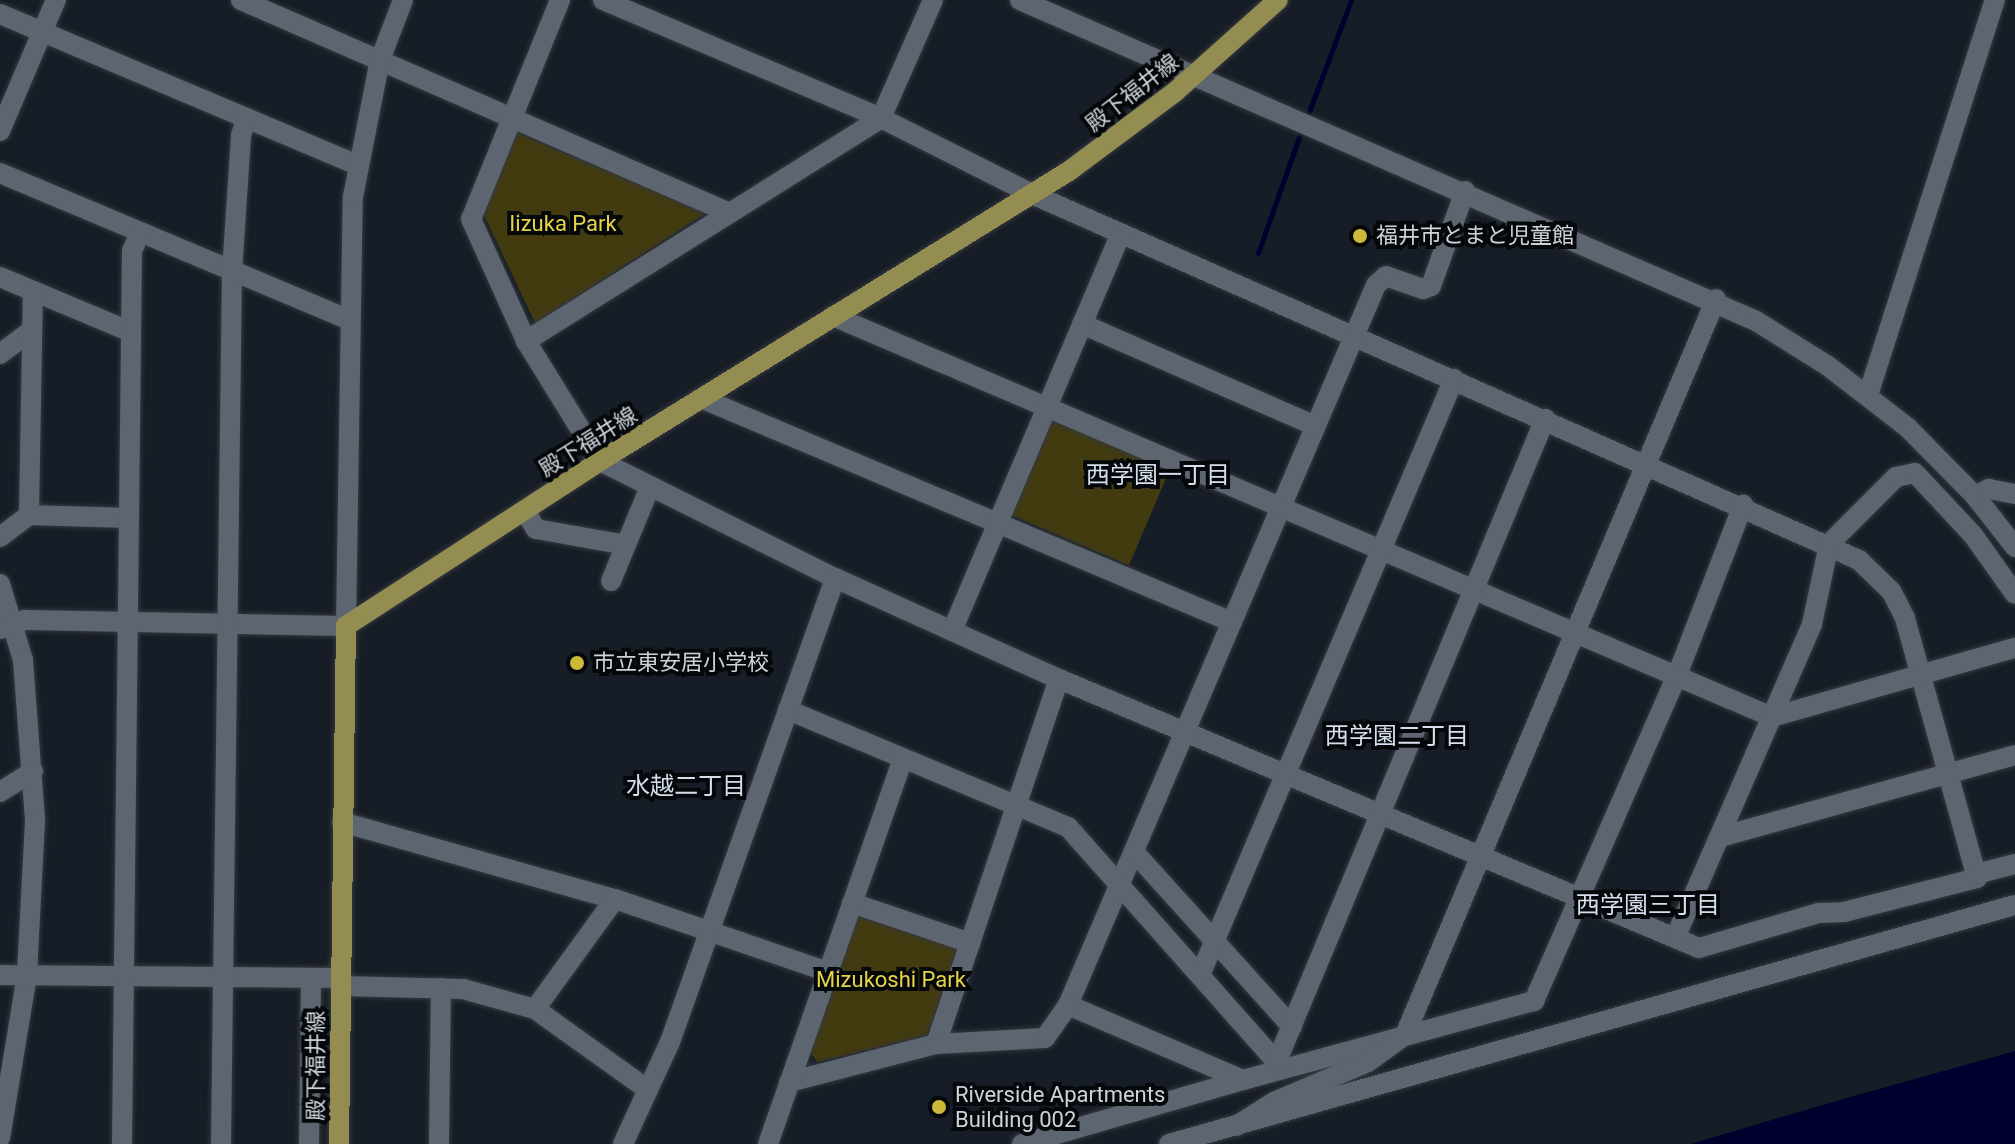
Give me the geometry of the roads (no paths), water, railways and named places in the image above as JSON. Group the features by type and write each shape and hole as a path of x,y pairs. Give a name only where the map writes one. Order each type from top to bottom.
{"main road":[{"name":"殿下福井線","path":"339,1144 346,626 600,461 1032,194 1196,74 1278,0"}],"street":[{"path":"0,131 56,0"},
{"path":"241,0 730,213"},
{"path":"7,626 225,621 346,626 347,319 357,165 380,60 403,0"},
{"path":"560,0 471,219 526,341 600,461 835,578 1059,679 1699,948 1819,913 1844,912 1977,878 1905,618 1891,591 1859,560 1743,505 1032,194 881,118 603,0"},
{"path":"526,341 881,118 933,0"},
{"path":"1020,0 1716,299 1792,342 1868,395 1975,496 2015,547"},
{"path":"1868,395 1995,0"},
{"path":"0,14 357,165"},
{"path":"221,1144 225,621 232,272 241,135 247,118"},
{"path":"0,173 347,319"},
{"path":"789,1082 936,1044 1045,1038 1068,1005 1121,887 1379,279 1386,276 1423,289 1431,286 1465,191"},
{"path":"122,1144 132,251 140,233"},
{"path":"952,631 1121,233"},
{"path":"0,277 131,332"},
{"path":"29,515 33,291"},
{"path":"1236,1126 1274,1102 1368,1062 1405,1035 1716,299"},
{"path":"833,316 1772,717 2015,648"},
{"path":"1082,324 1315,426"},
{"path":"0,354 32,330"},
{"path":"1200,975 1454,379"},
{"path":"703,399 1232,622"},
{"path":"1279,1064 1545,419"},
{"path":"1675,938 1820,601 1829,544 1896,477 1915,473 1973,535 2015,594"},
{"path":"611,581 650,487"},
{"path":"1975,496 1989,489 2015,494"},
{"path":"1022,1144 1243,1080 1279,1064 1534,1001 1676,678 1743,505"},
{"path":"525,511 536,529 626,545"},
{"path":"0,537 29,515 129,518"},
{"path":"623,1144 648,1090 710,929 835,578"},
{"path":"0,584 33,771 27,975 0,1138"},
{"path":"936,1044 1059,679"},
{"path":"788,710 1068,827 1279,1064"},
{"path":"1720,837 2015,755"},
{"path":"768,1144 903,759"},
{"path":"0,792 33,771"},
{"path":"342,822 615,899 710,929 828,972"},
{"path":"1135,853 1292,1027"},
{"path":"1976,874 2015,864"},
{"path":"535,1009 615,899"},
{"path":"852,903 970,943"},
{"path":"1169,1144 2015,905"},
{"path":"0,975 311,978 441,988 535,1009 648,1090"},
{"path":"309,1144 311,978"},
{"path":"439,1144 441,988"},
{"path":"1068,1005 1243,1080"}],"water":[{"path":"2015,1051 2015,1144 1691,1144 1836,1101"}],"waterway":[{"path":"1306,120 1351,0"},
{"path":"1258,253 1302,129"}],"place":[{"name":"福井市とまと児童館","path":"1360,236"},
{"name":"市立東安居小学校","path":"577,663"},
{"name":"Riverside Apartments Building 002","path":"939,1107"}],"district":[{"name":"西学園一丁目","path":"1158,476"},
{"name":"西学園二丁目","path":"1397,737"},
{"name":"水越二丁目","path":"686,787"},
{"name":"西学園三丁目","path":"1648,906"}],"park label":[{"name":"Iizuka Park","path":"563,224"},
{"name":"Mizukoshi Park","path":"891,980"}]}
